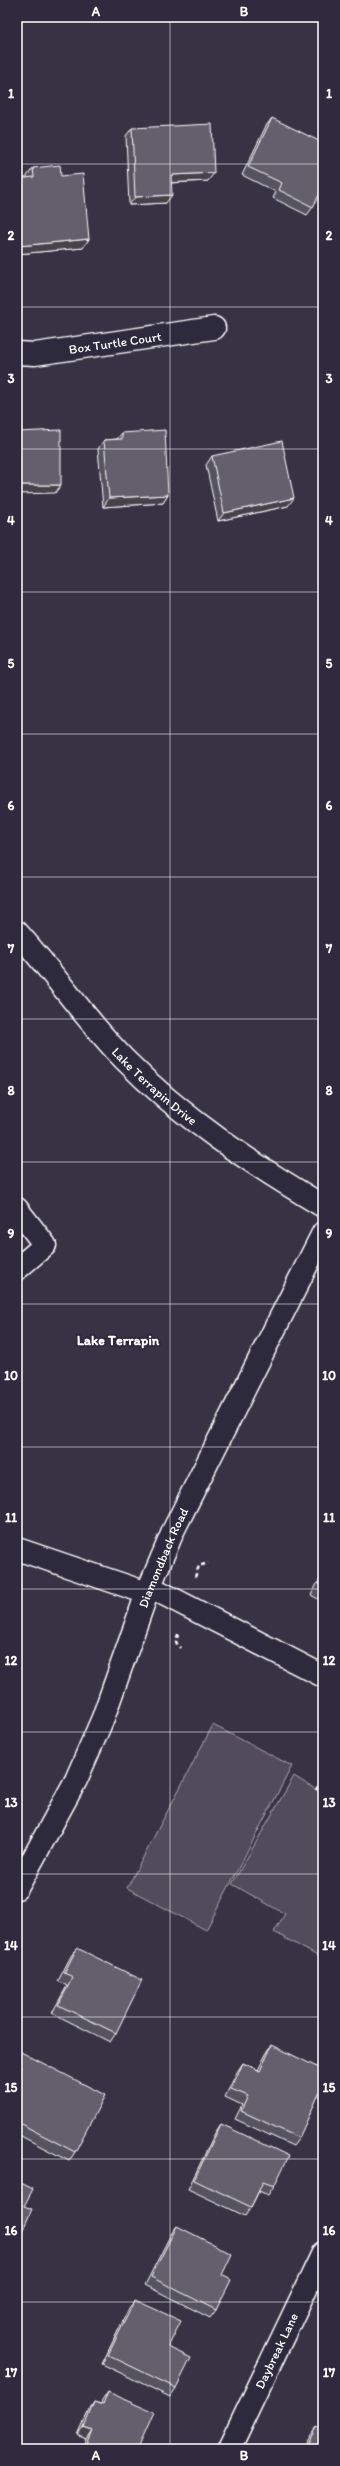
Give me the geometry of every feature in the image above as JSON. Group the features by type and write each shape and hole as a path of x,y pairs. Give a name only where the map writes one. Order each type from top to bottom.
{"street":[{"name":"Box Turtle Court","path":"17,353 35,354 214,328"},
{"name":"Lake Terrapin Drive","path":"17,932 99,1032 154,1088 184,1114 222,1142 323,1206"},
{"path":"17,1209 45,1245 17,1269"},
{"name":"Diamondback Road","path":"17,1888 76,1780 103,1718 148,1590 174,1529 323,1233"},
{"path":"17,1548 148,1590 323,1676"},
{"name":"Daybreak Lane","path":"229,2449 323,2253"}],"path":[{"path":"316,1790 323,1776"}],"shaded area":[{"path":"213,1725 292,1766 206,1930 127,1888"},
{"path":"294,1776 323,1794 323,1959 274,1932 285,1914 232,1884"}],"building":[{"path":"272,118 323,143 323,187 313,207 279,190 282,183 248,167"},
{"path":"212,124 214,173 171,175 172,195 135,197 132,128"},
{"path":"60,165 61,176 83,174 89,239 19,246 17,230 17,179 34,177 33,168"},
{"path":"61,430 61,485 17,485 17,432"},
{"path":"165,430 168,495 109,498 104,440 122,439 122,433"},
{"path":"282,441 294,498 224,513 212,456"},
{"path":"323,1576 323,1587 319,1584"},
{"path":"77,1948 142,1980 116,2033 58,2005 73,1977 64,1973"},
{"path":"272,2045 323,2070 323,2085 299,2138 241,2111 248,2096 231,2089 243,2063 260,2071"},
{"path":"21,2052 105,2095 75,2152 17,2122 17,2077 22,2067 17,2064 17,2060"},
{"path":"221,2124 289,2156 274,2186 263,2182 251,2207 194,2180"},
{"path":"17,2181 33,2189 24,2206 32,2209 17,2243"},
{"path":"177,2226 232,2254 222,2275 231,2280 216,2310 151,2277"},
{"path":"135,2300 181,2321 168,2347 191,2358 176,2388 108,2355"},
{"path":"108,2392 154,2412 138,2448 140,2449 84,2449 92,2430 84,2427 94,2402 103,2405"},
{"path":"317,2427 323,2430 323,2449 306,2449"}],"district":[{"name":"Lake Terrapin","path":"118,1340"}]}
